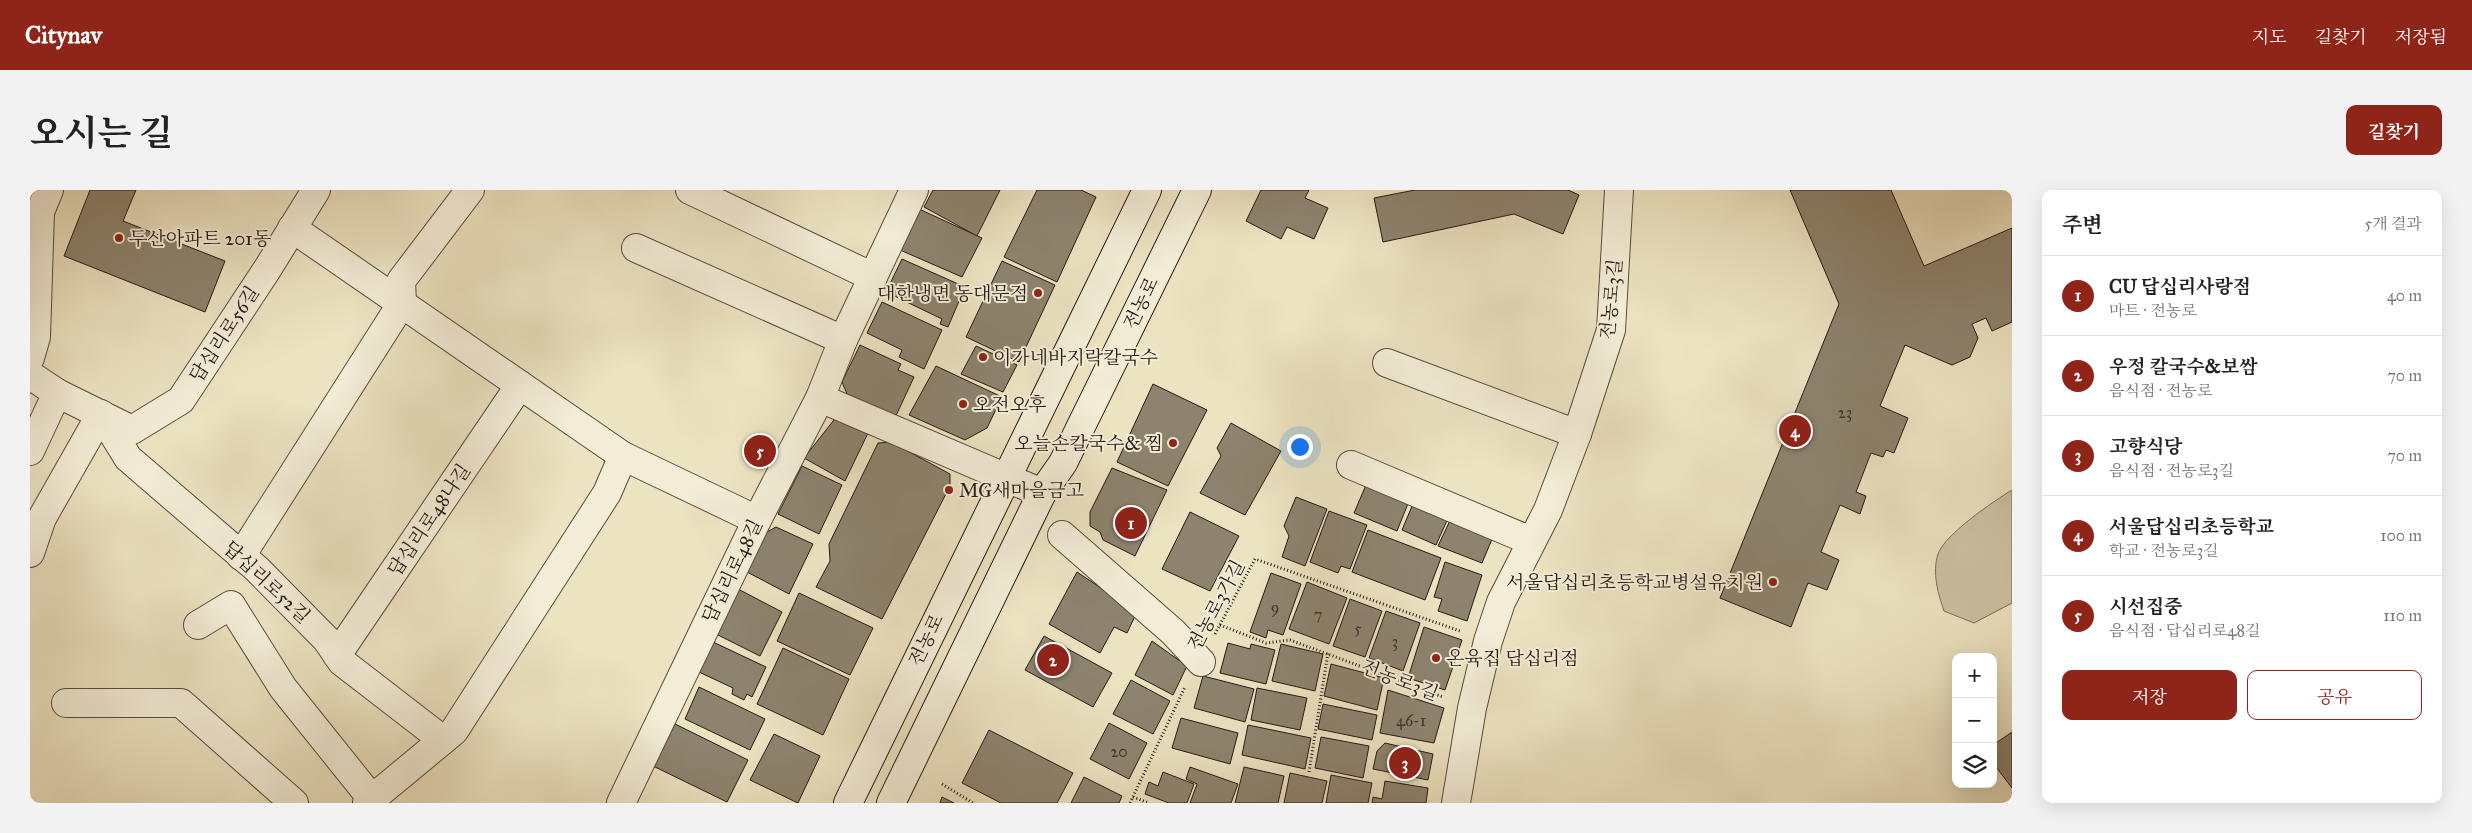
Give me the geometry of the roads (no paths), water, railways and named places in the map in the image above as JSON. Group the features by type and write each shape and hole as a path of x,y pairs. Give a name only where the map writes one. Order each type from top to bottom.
{"street":[{"path":"30,358 36,337 40,212 49,190"},
{"name":"답십리로56길","path":"30,375 56,393 132,430 181,400 316,190"},
{"path":"242,556 402,304 401,281 470,190"},
{"path":"690,190 873,277"},
{"name":"답십리로48길","path":"621,803 757,520 820,398 843,340 914,190"},
{"name":"전농로","path":"848,803 1147,190"},
{"name":"전농로","path":"891,803 1042,493 1063,463 1197,190"},
{"name":"전농로3길","path":"1456,803 1472,708 1488,641 1501,602 1548,510 1577,434 1612,330 1619,190"},
{"path":"292,228 623,456 757,520"},
{"path":"636,248 843,340"},
{"path":"1387,363 1577,434"},
{"name":"답십리로48나길","path":"337,655 520,385"},
{"path":"30,451 56,393"},
{"path":"820,398 1042,493"},
{"path":"30,553 42,518 101,414"},
{"name":"답십리로52길","path":"101,414 128,458 257,569 327,640 342,662 443,740"},
{"path":"198,625 231,605 283,688 376,800 454,730 607,494 623,456"},
{"path":"1351,465 1531,541"},
{"path":"1062,535 1173,632 1201,662"},
{"path":"66,703 181,704 294,803"}],"place":[{"name":"두산아파트 201동","path":"119,238"},
{"name":"대한냉면 동대문점","path":"1038,293"},
{"name":"이가네바지락칼국수","path":"983,357"},
{"name":"오전오후","path":"963,404"},
{"name":"서울답십리초등학교","path":"1795,431"},
{"name":"오늘손칼국수& 찜","path":"1173,443"},
{"name":"시선집중","path":"760,451"},
{"name":"MG새마을금고","path":"949,490"},
{"name":"CU 답십리사랑점","path":"1131,523"},
{"name":"서울답십리초등학교병설유치원","path":"1773,582"},
{"name":"온육집 답십리점","path":"1436,658"},
{"name":"우정 칼국수&보쌈","path":"1053,660"},
{"name":"고향식당","path":"1405,763"}]}
